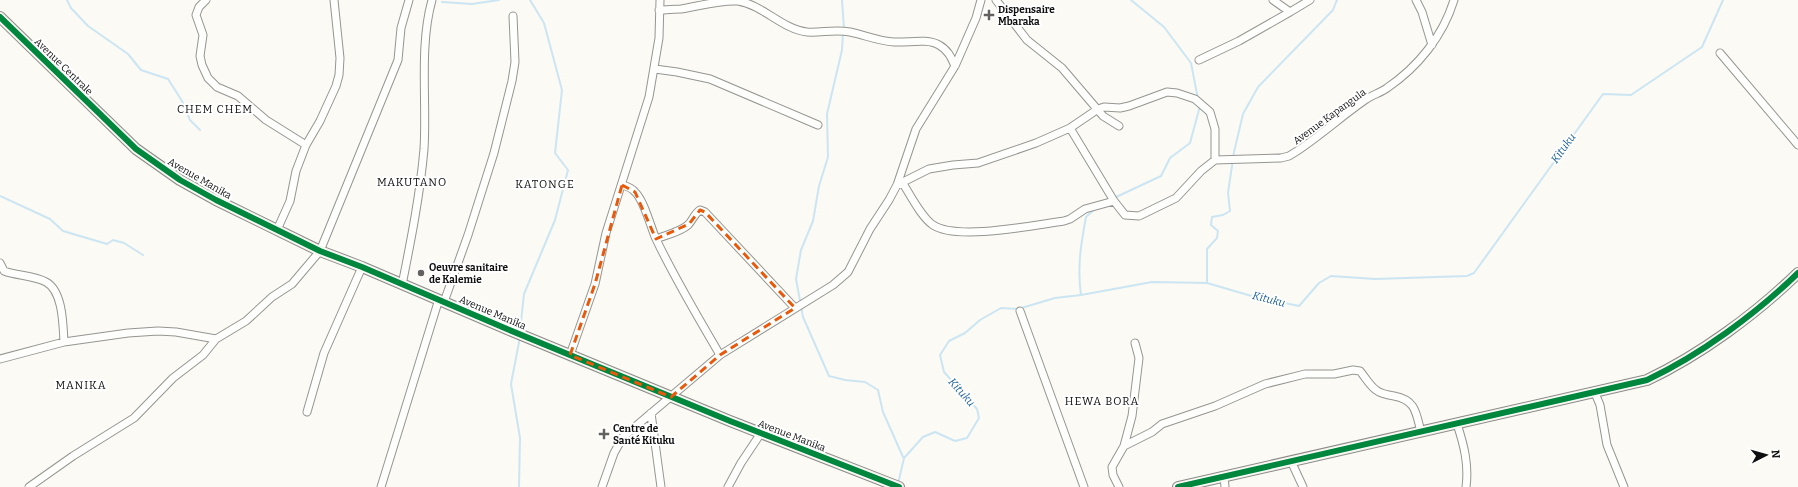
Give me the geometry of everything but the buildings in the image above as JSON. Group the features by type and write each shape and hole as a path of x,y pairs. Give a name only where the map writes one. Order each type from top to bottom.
{"street":[{"path":"206,0 199,7 196,15 204,35 200,56 208,78 217,87 238,96 266,120 306,145"},
{"path":"277,230 290,201 296,171 306,145 320,121 336,86 339,75 340,58 334,0"},
{"path":"29,487 73,456 134,418 173,378 203,355 216,339 246,321 272,297 292,284 320,251 398,60 401,28 409,0"},
{"path":"402,285 424,149 425,49 428,14 432,0"},
{"path":"570,354 595,284 606,233 649,97 655,69 659,38 660,0"},
{"path":"659,10 681,8 721,0 740,2 762,10 788,25 807,32 831,30 843,31 891,42 924,42 939,44 950,54 955,66"},
{"path":"602,487 614,453 623,437 720,356 833,285 848,272 870,229 899,183 916,130 955,66 976,18 981,0"},
{"path":"996,0 1027,40 1062,68 1108,121 1119,126"},
{"path":"1273,0 1290,12"},
{"path":"1199,60 1239,41 1310,0"},
{"path":"1416,0 1422,12 1432,45"},
{"name":"Avenue Kapangula","path":"1215,160 1281,158 1289,156 1309,143 1366,99 1386,89 1409,70 1432,45 1444,24 1454,0"},
{"path":"381,487 442,301 490,166 512,81 515,62 513,16"},
{"name":"Avenue Centrale","path":"0,17 114,128"},
{"path":"1720,53 1798,145"},
{"path":"655,69 678,72 710,80 818,125"},
{"path":"899,183 934,168 978,163 1036,143 1070,128 1098,109 1104,107 1120,108 1129,106 1167,92 1177,93 1195,99 1210,112 1215,129 1215,160 1201,171 1176,198 1146,213 1132,217 1125,216 1114,201 1070,128"},
{"name":"Avenue Manika","path":"114,128 136,148 180,180 320,251 362,266 402,285 761,434 899,487"},
{"path":"899,183 932,224 941,228 969,232 990,231 1064,221 1086,209 1114,201"},
{"path":"622,185 635,192 656,239 680,286 720,356"},
{"path":"656,239 680,230 689,224 695,213 700,210 705,212 795,308"},
{"path":"0,263 4,271 47,282 53,290 62,311 64,342"},
{"path":"307,412 324,353 362,266"},
{"path":"1178,487 1647,380 1685,362 1764,303 1798,273"},
{"path":"1020,311 1084,487"},
{"path":"0,359 64,342 128,333 158,331 196,334 216,339"},
{"path":"1119,487 1112,467 1124,446 1132,416 1139,358 1135,343"},
{"path":"1124,446 1152,432 1162,424 1215,406 1264,384 1305,374 1334,374 1353,370 1360,371 1375,390 1409,401 1413,406 1422,432"},
{"path":"1595,393 1600,405 1607,445 1624,487"},
{"path":"651,413 661,487"},
{"path":"1457,424 1466,457 1468,476 1466,487"},
{"path":"728,487 761,434"},
{"path":"1291,461 1303,487"},
{"path":"1224,476 1225,487"}],"highlighted area":[{"path":"622,185 635,192 656,239 689,224 700,210 705,212 795,308 720,355 671,397 570,355 595,284"}],"waterway":[{"path":"67,0 71,8 88,26 128,54 141,70 168,79 182,101 190,120 200,130"},
{"path":"442,2 472,4 499,0"},
{"path":"520,331 524,294 555,220 568,170 555,153 562,90 544,23 530,0"},
{"path":"842,0 844,29"},
{"path":"1131,0 1164,27 1191,63 1198,99"},
{"path":"1207,283 1207,249 1217,238 1218,231 1211,225 1212,217 1223,215 1230,211 1228,193 1234,152 1243,114 1258,87 1333,10 1337,0"},
{"name":"Kituku","path":"898,484 904,458 923,437 935,432 955,441 967,438 979,418 977,409 944,372 940,355 949,341 965,333 980,320 1001,308 1018,309 1055,298 1081,295 1152,282 1207,283 1255,297 1299,306 1319,283 1331,276 1375,279 1467,276 1474,273 1603,94 1631,95 1702,47 1723,0"},
{"path":"843,33 842,50 827,114 828,157 819,186 813,221 801,250 796,279 803,317 829,376 845,380 865,382 878,390 883,412 903,457"},
{"path":"1114,198 1161,176 1170,158 1190,143 1200,106"},
{"path":"0,196 50,219 63,231 107,244 113,240 124,243 143,255"},
{"path":"1081,295 1080,265 1084,227 1086,217 1096,208"},
{"path":"519,487 520,438 511,384 520,337"}],"cycle path":[{"path":"0,17 136,149 180,180 216,200 320,251 362,267 507,329 730,421 899,487"},
{"path":"1178,487 1647,380 1667,370 1727,332 1764,304 1798,273"}],"place":[{"name":"Dispensaire Mbaraka","path":"989,15"},
{"name":"Oeuvre sanitaire de Kalemie","path":"421,273"},
{"name":"Centre de Santé Kituku","path":"604,434"}],"district":[{"name":"CHEM CHEM","path":"215,109"},
{"name":"MAKUTANO","path":"412,182"},
{"name":"KATONGE","path":"545,184"},
{"name":"MANIKA","path":"81,385"},
{"name":"HEWA BORA","path":"1102,401"}]}
